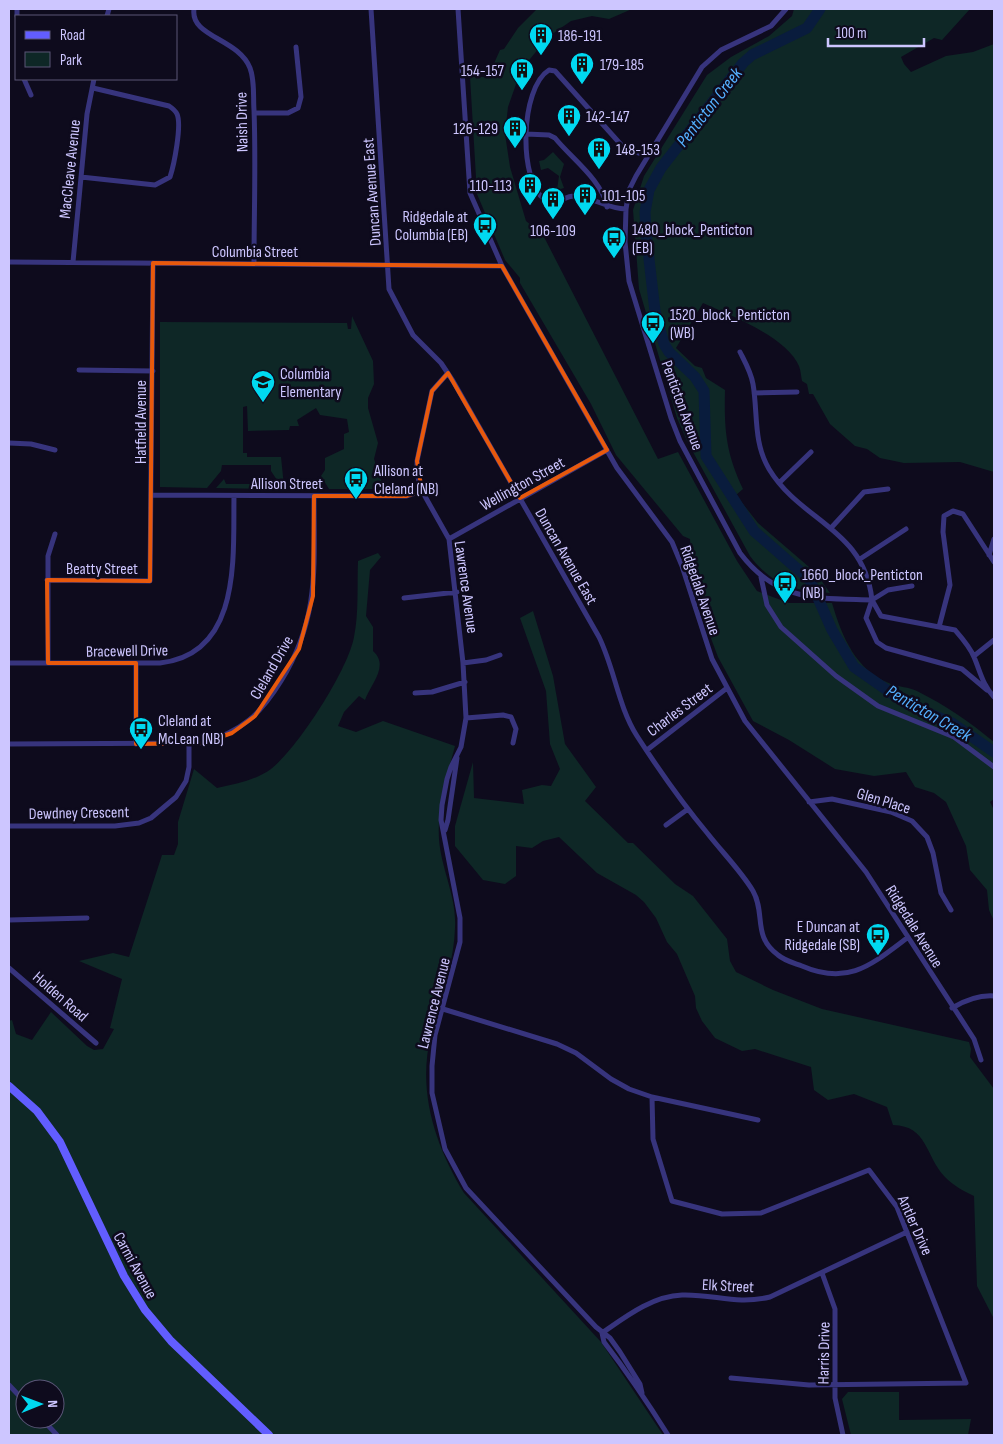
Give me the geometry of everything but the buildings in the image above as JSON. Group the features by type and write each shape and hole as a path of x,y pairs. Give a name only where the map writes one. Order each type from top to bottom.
{"street":[{"name":"Naish Drive","path":"194,9 192,17 198,27 238,50 247,60 253,81 254,263"},
{"name":"Duncan Avenue East","path":"372,9 389,289 414,336 448,373 599,638 614,674 626,715 647,750 688,809 752,890 760,911 763,939 783,959 823,974 839,976 871,964 907,938"},
{"name":"Ridgedale Avenue","path":"458,9 470,193 502,266 617,468 672,542 682,566 712,659 745,721 866,872 952,1008 974,1039 982,1060"},
{"name":"Penticton Avenue","path":"761,577 740,553 675,430 629,281 625,242 626,209 629,190 647,156 696,75 708,60 733,43 771,26 786,9"},
{"path":"254,113 288,113 298,108 301,97 296,47"},
{"path":"626,209 608,207 574,196 554,202 546,201 539,194 533,183 527,155 526,110 532,91 541,75 549,70 558,74 624,148 647,156"},
{"path":"24,80 31,95"},
{"name":"MacCleave Avenue","path":"73,262 87,114 94,80"},
{"path":"81,178 155,185 170,177 173,169 179,123 174,110 169,106 92,88"},
{"path":"526,134 541,134 555,138 598,186 605,197 608,207"},
{"name":"Columbia Street","path":"9,262 502,266"},
{"name":"Hatfield Avenue","path":"150,581 153,262"},
{"path":"740,352 751,375 759,446 768,467 779,482 853,549 868,577 872,600 882,616 955,630 974,656 989,692"},
{"path":"79,370 153,370"},
{"name":"Lawrence Avenue","path":"448,373 434,387 417,461 417,474 422,492 450,539 465,682 466,718 457,758 448,820 444,830 447,855 460,918 460,942 432,1053 432,1093 439,1132 466,1188 602,1333 610,1338 626,1360 640,1384 642,1393 668,1435"},
{"path":"754,393 797,392"},
{"path":"9,443 31,444 55,450"},
{"name":"Wellington Street","path":"450,539 607,450"},
{"path":"779,482 812,452"},
{"path":"831,528 864,492 888,489"},
{"name":"Allison Street","path":"152,496 406,496 422,492"},
{"name":"Bracewell Drive","path":"9,663 175,662 202,647 212,635 228,603 233,574 234,496"},
{"name":"Cleland Drive","path":"9,744 189,744 218,738 232,732 255,716 275,690 299,649 310,614 313,596 314,496"},
{"path":"939,627 950,585 943,532 944,516 953,511 963,514 994,562"},
{"path":"860,559 906,529"},
{"path":"48,580 48,556 55,534"},
{"path":"989,555 994,539"},
{"path":"761,577 778,588 812,598 872,600 888,590 912,586"},
{"path":"761,577 766,605 781,627 836,676 878,706 954,737 994,767"},
{"name":"Beatty Street","path":"48,663 48,580 150,581"},
{"path":"404,598 456,592"},
{"path":"872,600 866,618 880,644 886,648 962,669 994,697"},
{"path":"974,656 994,640"},
{"path":"463,663 486,660 500,654"},
{"path":"136,663 136,744"},
{"path":"415,693 434,691 465,682"},
{"name":"Charles Street","path":"647,750 727,688"},
{"path":"466,718 503,715 510,717 516,729 513,743"},
{"name":"Dewdney Crescent","path":"9,826 115,826 139,823 151,818 176,797 186,781 189,767 189,744"},
{"name":"Glen Place","path":"809,802 832,799 891,812 912,821 927,837 933,853 941,893 951,910"},
{"path":"666,825 688,809"},
{"path":"9,920 86,918"},
{"name":"Holden Road","path":"9,968 96,1043"},
{"path":"952,1008 962,1002 987,995 994,996"},
{"path":"443,1009 557,1044 576,1053 617,1082 652,1097 758,1120"},
{"name":"Carmi Avenue","path":"9,1086 37,1111 60,1142 124,1276 145,1310 171,1341 269,1435"},
{"name":"Antler Drive","path":"652,1097 653,1139 672,1202 722,1214 761,1213 869,1170 897,1207 966,1382 834,1385"},
{"name":"Elk Street","path":"602,1333 631,1313 662,1299 679,1295 702,1296 727,1301 753,1301 770,1297 907,1232"},
{"name":"Harris Drive","path":"822,1273 835,1309 834,1385 836,1410 843,1435"},
{"path":"731,1378 809,1385 834,1385"}],"highlighted area":[{"path":"153,263 502,266 607,450 520,498 448,373 432,391 417,461 422,491 406,496 314,496 313,596 299,649 255,716 232,733 203,743 136,744 136,663 48,663 47,580 150,581"}],"green space":[{"path":"537,9 632,9 609,19 592,16 571,21 548,37 521,70 508,107 505,134 510,167 526,221 543,235 658,459 678,452 737,561 757,591 789,603 832,603 846,640 868,671 891,684 914,690 937,702 994,742 994,799 990,802 994,810 994,921 989,910 987,890 970,870 966,846 946,802 934,793 915,787 906,772 874,776 835,769 789,740 753,721 718,657 709,633 692,572 690,539 683,536 616,455 591,404 520,283 520,278 505,260 477,194 470,77 488,77 500,50 504,49 518,28"},
{"path":"794,9 970,9 942,40 934,38 901,57 911,72 946,56 973,52 994,44 994,472 960,462 904,463 880,458 867,449 855,446 830,424 813,394 809,394 807,384 802,381 799,366 793,355 757,328 703,303 676,348 695,366 702,368 706,378 725,390 727,441 737,476 743,489 736,495 758,523 816,573 830,593 785,585 775,580 758,566 750,556 687,441 677,418 639,289 633,210 644,176 707,75 731,57 769,36 792,16"},
{"path":"553,152 564,164 560,177 564,188 557,190 559,176 548,168 541,170 539,161 544,160"},
{"name":"Columbia Elementary","path":"352,316 373,361 374,384 368,398 368,408 378,443 374,459 384,489 329,489 321,476 325,470 325,458 344,449 344,434 349,432 347,419 320,415 316,408 297,420 299,426 290,426 289,430 248,431 247,406 243,407 243,453 247,453 247,457 281,457 284,486 281,486 271,471 271,465 222,465 221,471 207,488 160,487 160,322 347,323 348,329 351,329"},
{"path":"224,479 226,484 266,484 268,479 273,489 216,488"},
{"path":"378,553 381,557 370,570 366,616 373,627 373,651 380,663 379,669 365,700 359,696 344,712 338,726 356,732 383,721 455,746 443,792 439,827 440,850 454,905 454,941 449,968 431,1035 426,1077 431,1117 437,1137 464,1193 601,1342 663,1435 9,1435 9,1021 12,1020 16,1034 32,1040 51,1012 87,1046 94,1050 103,1049 114,1029 110,1028 122,979 79,961 113,953 129,957 162,855 174,855 178,844 178,822 194,769 217,788 238,783 252,779 271,769 295,744 332,688 350,651 357,618 358,561"},
{"path":"533,611 553,676 565,744 596,787 585,801 628,843 633,843 675,884 693,896 727,939 730,961 736,972 773,990 822,1009 969,1042 971,1049 970,1057 994,1089 994,1319 977,1286 974,1196 958,1188 945,1177 938,1169 920,1136 904,1127 893,1125 887,1107 854,1094 828,1100 814,1090 811,1067 755,1049 742,1051 715,1038 702,1021 696,1008 695,996 677,954 667,942 656,918 644,902 636,895 597,873 559,837 543,841 532,848 516,846 516,876 505,884 483,880 455,846 455,826 473,762 474,798 524,804 522,790 542,785 551,786 560,769 550,744 546,691 520,618"},
{"path":"848,1392 899,1392 899,1420 971,1419 968,1435 851,1435 842,1399"}],"waterway":[{"name":"Penticton Creek","path":"820,9 807,28 752,55 743,63 661,168 649,190 645,212 655,311 664,344 669,352 695,377 704,391 706,456 754,531 810,580 832,630 854,667 907,704 952,723 994,752"}],"place":[{"name":"186-191","path":"541,56"},
{"name":"179-185","path":"582,85"},
{"name":"154-157","path":"522,91"},
{"name":"142-147","path":"569,137"},
{"name":"126-129","path":"515,149"},
{"name":"148-153","path":"599,170"},
{"name":"110-113","path":"530,206"},
{"name":"101-105","path":"585,216"},
{"name":"106-109","path":"553,220"},
{"name":"Ridgedale at Columbia (EB)","path":"485,246"},
{"name":"1480_block_Penticton (EB)","path":"614,259"},
{"name":"1520_block_Penticton (WB)","path":"653,344"},
{"name":"Columbia Elementary","path":"263,403"},
{"name":"Allison at Cleland (NB)","path":"356,500"},
{"name":"1660_block_Penticton (NB)","path":"785,604"},
{"name":"Cleland at McLean (NB)","path":"141,750"},
{"name":"E Duncan at Ridgedale (SB)","path":"878,956"}]}
